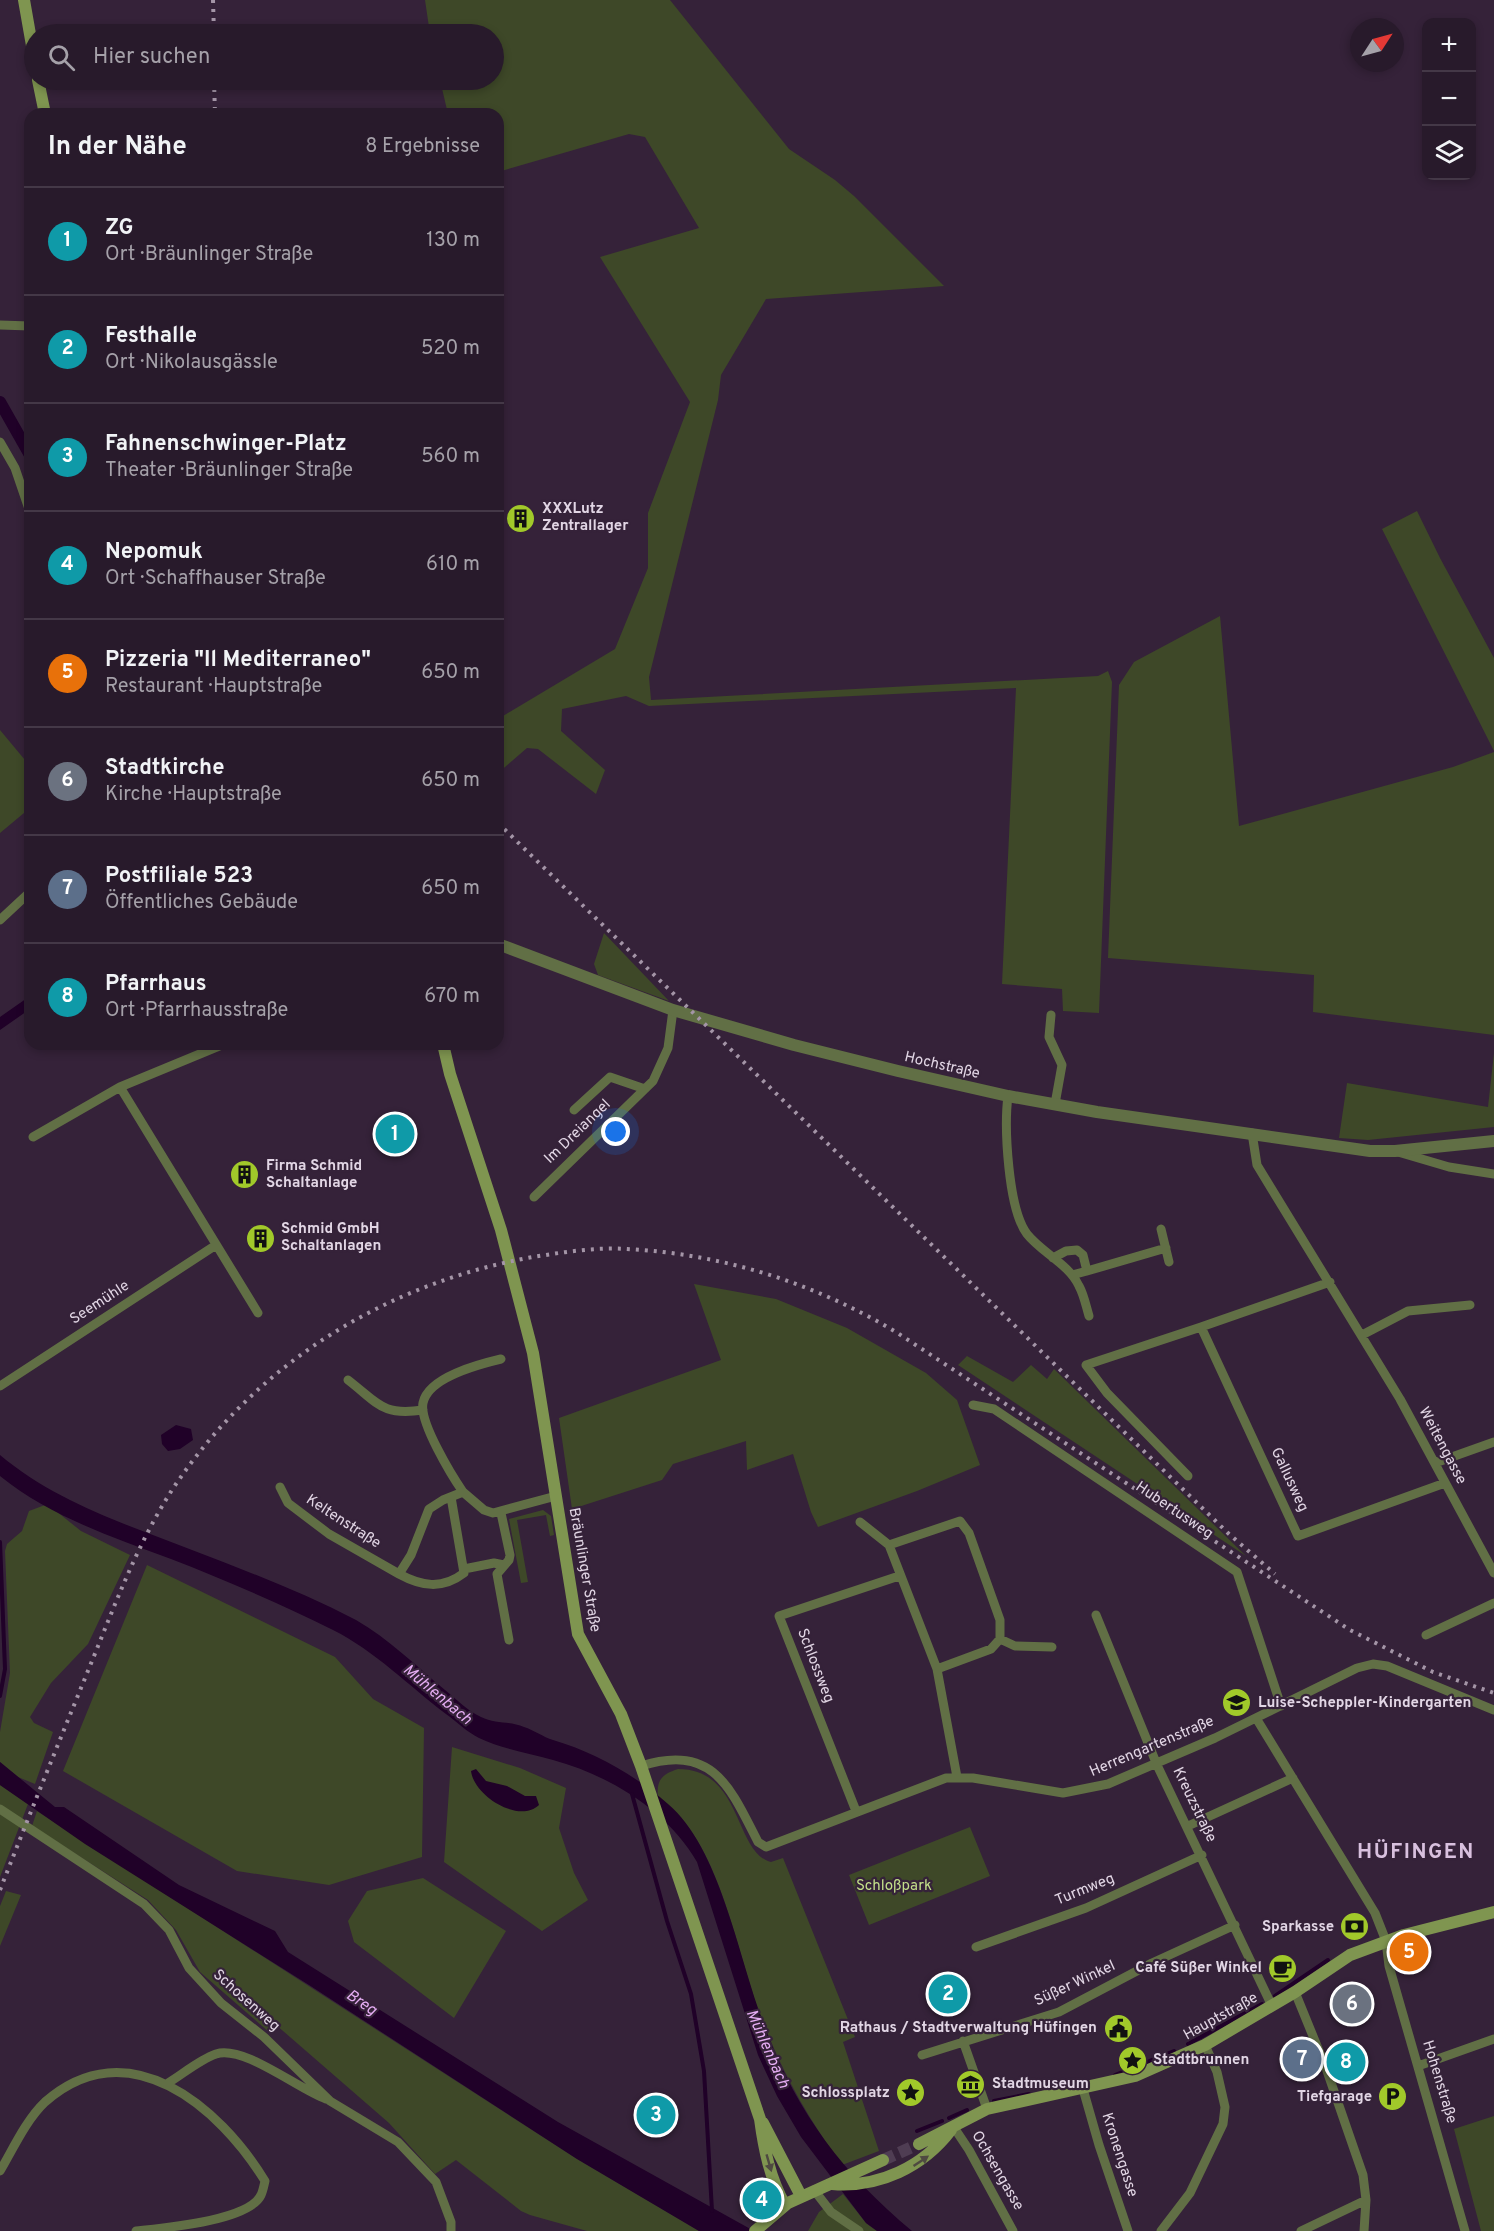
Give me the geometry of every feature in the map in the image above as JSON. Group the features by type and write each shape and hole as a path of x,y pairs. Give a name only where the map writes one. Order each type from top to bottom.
{"main road":[{"path":"24,0 28,24"},
{"path":"41,90 44,108"},
{"name":"Bräunlinger Straße","path":"444,1050 450,1074 501,1230 529,1336 542,1400 578,1634 621,1714 665,1832 760,2119 773,2178 785,2205"},
{"name":"Hauptstraße","path":"919,2144 987,2109 1135,2076 1205,2045 1295,1992 1339,1961 1386,1941 1494,1912"},
{"name":"Bräunlinger Straße","path":"760,2119 801,2196"},
{"name":"Hauptstraße","path":"830,2185 847,2185 896,2174 927,2157 953,2126"},
{"name":"Hauptstraße","path":"755,2231 785,2205 801,2196 883,2160"}],"street":[{"path":"2,325 24,326"},
{"path":"0,442 15,468 24,494"},
{"path":"0,920 24,898"},
{"name":"Hochstraße","path":"504,946 673,1010 794,1045 1008,1096 1370,1151 1395,1152 1494,1141"},
{"name":"Im Dreiangel","path":"534,1197 645,1089 663,1064 668,1048 673,1010"},
{"path":"1051,1015 1050,1037 1062,1065 1055,1104"},
{"path":"33,1137 120,1088 210,1050"},
{"name":"Im Dreiangel","path":"574,1110 610,1077 645,1089"},
{"path":"120,1088 258,1313"},
{"path":"1008,1096 1005,1116 1016,1214 1029,1237 1072,1275 1079,1285 1089,1316"},
{"name":"Weitengasse","path":"1252,1133 1257,1165 1362,1335 1494,1573"},
{"name":"Hochstraße","path":"1395,1152 1449,1167 1494,1174"},
{"path":"1161,1229 1169,1262"},
{"name":"Seemühle","path":"0,1386 216,1245"},
{"path":"1072,1275 1166,1248"},
{"path":"1053,1258 1066,1251 1077,1250 1083,1255 1088,1270"},
{"path":"1188,1476 1107,1393 1086,1365 1330,1282"},
{"path":"1362,1335 1408,1311 1470,1305"},
{"name":"Gallusweg","path":"1201,1327 1298,1536 1445,1483"},
{"path":"501,1359 466,1368 448,1377 428,1394 423,1402 423,1410 445,1464 464,1492 484,1510 501,1513 556,1496"},
{"path":"348,1380 387,1411 401,1413 423,1410"},
{"name":"Hubertusweg","path":"973,1405 994,1409 1238,1572 1281,1706"},
{"path":"1435,1463 1494,1442"},
{"name":"Keltenstraße","path":"280,1487 288,1503 329,1534 419,1585 435,1586 459,1577 464,1573 464,1569"},
{"path":"399,1574 411,1555 429,1509 464,1492"},
{"path":"451,1497 464,1569 494,1563 504,1565"},
{"path":"501,1513 510,1555 497,1574 509,1640"},
{"path":"889,1545 953,1522 960,1521 965,1525 1000,1620 1000,1639 991,1649 937,1669"},
{"path":"860,1522 889,1545 899,1576 937,1669 957,1777"},
{"name":"Schlossweg","path":"856,1811 779,1616 899,1576"},
{"path":"1426,1635 1494,1603"},
{"name":"Kreuzstraße","path":"1096,1615 1157,1765 1202,1855 1272,2006"},
{"path":"1000,1639 1015,1646 1052,1647"},
{"name":"Herrengartenstraße","path":"641,1766 684,1758 699,1762 717,1776 732,1794 758,1842 766,1847 934,1781 957,1777 1063,1793 1108,1784 1157,1765 1357,1668 1372,1664 1387,1666 1494,1710"},
{"name":"Hohenstraße","path":"1256,1718 1376,1913 1386,1941 1389,1966 1465,2231"},
{"path":"1188,1826 1293,1778"},
{"name":"Schosenweg","path":"0,1809 144,1904 168,1930 189,1968 221,2003 264,2037 330,2101 398,2142 436,2182 452,2222 451,2231"},
{"name":"Turmweg","path":"976,1947 1086,1908 1202,1855"},
{"name":"Süßer Winkel","path":"922,2055 1059,2012 1152,1963 1234,1925"},
{"path":"1295,1992 1363,2175 1366,2200 1364,2231"},
{"path":"1418,2066 1494,2039"},
{"path":"963,2041 987,2109"},
{"path":"1161,2231 1190,2193 1223,2124 1226,2107 1217,2072 1205,2045"},
{"path":"168,2083 216,2054 230,2052 330,2101"},
{"path":"0,2171 35,2114 45,2103 84,2077 131,2072 168,2083 235,2137 265,2181 261,2197 245,2209 205,2221 136,2231"},
{"name":"Kronengasse","path":"1083,2089 1128,2231"},
{"name":"Ochsengasse","path":"953,2126 969,2150 1013,2231"},
{"path":"814,2190 831,2212 860,2231"},
{"path":"1301,2231 1366,2200"}],"green space":[{"path":"425,0 670,0 789,149 835,180 854,196 944,286 766,299 721,375 718,400 649,677 651,700 1098,676 1108,671 1112,682 1099,1013 1063,1011 1062,989 1002,984 1016,688 649,706 626,696 562,709 561,731 605,770 596,794 538,749 527,748 504,768 504,715 615,649 648,568 648,513 690,402 600,257 699,228 645,137 629,134 504,170 504,108 447,108 442,90 504,90 504,24 429,24"},
{"path":"1417,511 1494,658 1494,751 1382,529"},
{"path":"1220,616 1239,826 1453,767 1494,752 1494,1035 1313,1012 1314,975 1108,958 1119,685 1134,662"},
{"path":"0,730 24,759 24,813 0,833"},
{"path":"604,933 669,1001 598,975 594,964"},
{"path":"1494,1053 1494,1127 1368,1140 1339,1138 1347,1083 1488,1107"},
{"path":"694,1284 776,1299 847,1328 926,1373 957,1400 980,1465 818,1527 793,1454 747,1470 746,1441 673,1464 662,1480 572,1509 559,1418 721,1360"},
{"path":"967,1356 1013,1382 1031,1365 1047,1379 1054,1369 1246,1556 958,1365"},
{"path":"45,1505 81,1531 130,1555 88,1644 51,1683 30,1717 34,1723 53,1732 35,1784 18,1777 0,1762 0,1732 10,1673 5,1551 7,1544 22,1531 29,1511"},
{"path":"543,1510 551,1516 554,1535 550,1536 546,1515 517,1520 528,1582 521,1583 509,1519"},
{"path":"147,1565 335,1657 373,1699 424,1728 422,1857 329,1885 237,1871 63,1771"},
{"path":"452,1747 520,1768 566,1788 559,1828 574,1873 588,1900 542,1931 444,1862"},
{"path":"678,1769 699,1773 715,1782 726,1796 750,1844 759,1855 771,1862 783,1858 855,2037 843,2042 879,2151 842,2165 808,2114 788,2078 753,1995 735,1932 712,1869 697,1840 679,1816 658,1797 659,1782 668,1773"},
{"path":"0,1785 28,1804 0,1877"},
{"path":"37,1811 577,2159 699,2231 587,2231 521,2211 456,2160 435,2174 389,2123 275,2024 270,2033 200,1972 176,1930 148,1900 32,1826"},
{"name":"Schloßpark","path":"970,1827 990,1876 869,1925 849,1875"},
{"path":"423,1878 506,1931 454,2018 354,1942 348,1921 367,1891"},
{"path":"6,1891 21,1895 0,1946 0,1906"},
{"path":"1494,2116 1494,2231 1481,2231 1454,2129"},
{"path":"843,2194 866,2223 877,2231 808,2231 819,2212"}],"water":[{"path":"24,1000 24,1013 0,1030 0,1017"},
{"path":"176,1425 191,1429 193,1440 180,1449 168,1451 162,1444 161,1435"},
{"name":"Mühlenbach","path":"0,1455 22,1472 68,1499 142,1531 275,1583 356,1620 391,1644 476,1715 492,1721 528,1728 549,1739 584,1751 642,1783 668,1804 686,1823 714,1874 773,2049 803,2107 840,2160 886,2208 912,2231 877,2231 866,2223 801,2137 777,2096 758,2055 697,1862 685,1844 653,1811 616,1785 595,1775 475,1736 377,1658 333,1630 232,1584 82,1524 39,1503 0,1476"},
{"name":"Breg","path":"0,1762 55,1807 64,1807 179,1885 275,1931 288,1952 558,2122 754,2231 699,2231 577,2159 309,1985 85,1844 0,1785"},
{"path":"476,1769 486,1781 507,1786 525,1796 536,1796 539,1805 530,1810 520,1811 499,1804 480,1790 471,1771"}],"waterway":[{"path":"0,402 24,444"},
{"path":"0,1542 5,1669 0,1696"},
{"path":"632,1794 667,1921 691,1994 704,2071 712,2211"},
{"path":"1275,1996 1328,1960"},
{"path":"1188,2044 1262,2004"},
{"path":"1115,2075 1174,2051"},
{"path":"994,2101 1029,2094"},
{"path":"949,2118 967,2110"},
{"path":"917,2131 942,2121"}],"tunnel":[{"path":"883,2160 919,2144"}],"railway":[{"path":"213,0 214,24"},
{"path":"214,90 215,108"},
{"path":"504,829 1229,1534 1275,1574"},
{"path":"0,1890 128,1573 172,1490 205,1445 243,1404 284,1368 328,1336 376,1309 426,1287 479,1269 568,1252 627,1249 698,1257 767,1274 833,1299 896,1332 1350,1630 1433,1672 1494,1693"}],"place":[{"name":"XXXLutz Zentrallager","path":"521,518"},
{"name":"ZG","path":"395,1134"},
{"name":"Firma Schmid Schaltanlage","path":"245,1175"},
{"name":"Schmid GmbH Schaltanlagen","path":"260,1238"},
{"name":"Luise-Scheppler-Kindergarten","path":"1237,1703"},
{"name":"Sparkasse","path":"1355,1927"},
{"name":"Pizzeria \"Il Mediterraneo\"","path":"1409,1952"},
{"name":"Café Süßer Winkel","path":"1283,1968"},
{"name":"Festhalle","path":"948,1994"},
{"name":"Stadtkirche","path":"1352,2004"},
{"name":"Rathaus / Stadtverwaltung Hüfingen","path":"1118,2028"},
{"name":"Postfiliale 523","path":"1302,2059"},
{"name":"Stadtbrunnen","path":"1132,2060"},
{"name":"Pfarrhaus","path":"1346,2062"},
{"name":"Stadtmuseum","path":"971,2084"},
{"name":"Schlossplatz","path":"911,2093"},
{"name":"Tiefgarage","path":"1393,2097"},
{"name":"Fahnenschwinger-Platz","path":"656,2115"},
{"name":"Nepomuk","path":"762,2200"}],"district":[{"name":"HÜFINGEN","path":"1416,1852"}]}
